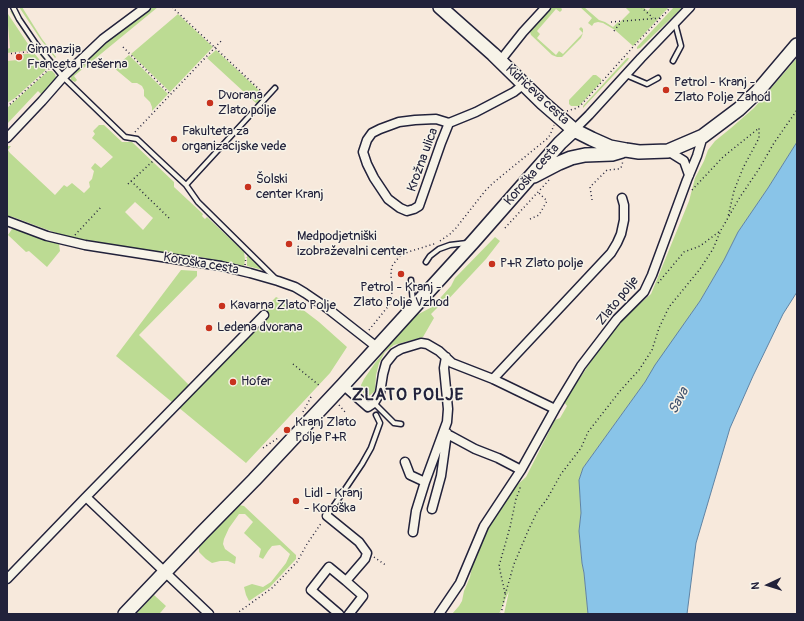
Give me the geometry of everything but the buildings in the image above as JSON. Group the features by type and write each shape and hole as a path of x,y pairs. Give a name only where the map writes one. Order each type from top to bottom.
{"main road":[{"name":"Kidričeva cesta","path":"440,7 574,130 625,155"},
{"path":"529,179 571,158 668,151 703,136 739,109 758,91 797,45"},
{"name":"Koroška cesta","path":"125,614 378,348 560,143 574,130"}],"street":[{"path":"7,138 63,77 103,39 146,7"},
{"name":"Kidričeva cesta","path":"500,61 523,32 546,7"},
{"name":"Koroška cesta","path":"574,130 690,7"},
{"name":"Krožna ulica","path":"449,123 440,143 419,206 407,211 400,208 388,199 374,178 367,164 363,152 367,140 372,133 398,122 436,119 449,123 476,112 514,92 524,84"},
{"name":"Zlato polje","path":"438,614 460,583 484,526 521,470 581,366 617,319 644,292 652,275 697,156 703,136"},
{"path":"668,151 684,161 689,176"},
{"path":"493,379 611,252 621,234 624,220 624,205 622,198"},
{"name":"Koroška cesta","path":"7,221 47,236 93,246 221,266 278,281 295,287 328,308 378,348"},
{"path":"7,579 264,314"},
{"path":"343,385 368,407 374,403 380,393 386,363 394,353 401,349 427,344 439,351 452,362 493,379 555,409"},
{"path":"432,509 440,476 448,409 444,368 446,357"},
{"path":"445,433 475,449 498,458 521,470"},
{"path":"413,532 416,511 425,482 436,449 445,433"},
{"path":"405,462 410,475 425,482"},
{"path":"86,497 209,614"},
{"path":"327,516 358,542 367,553 365,559 346,580"},
{"path":"339,614 311,590 329,567 363,596 348,614"}],"lane":[{"path":"13,7 19,19 36,44 63,77 125,137 137,139 156,157 186,186 198,202 278,281"},
{"path":"673,61 681,46 675,23"},
{"path":"626,74 647,84 658,78"},
{"path":"186,186 275,88"},
{"path":"426,262 430,256 439,249 450,245 473,242"},
{"path":"411,280 413,308"},
{"path":"374,403 394,423 401,424"},
{"path":"327,516 371,448 380,423 376,415"}],"path":[{"path":"172,7 267,96"},
{"path":"641,7 654,18"},
{"path":"566,111 577,108 671,7"},
{"path":"611,22 661,18"},
{"path":"614,31 622,21"},
{"path":"130,138 223,39"},
{"path":"123,47 171,94"},
{"path":"7,54 35,51"},
{"path":"7,106 49,69"},
{"path":"501,614 514,564 537,512 547,499 561,474 581,448 588,432 620,391 639,370 652,350 659,328 669,307 700,269 713,249 727,219 774,143 797,110"},
{"path":"364,336 390,304 392,298 392,266 400,256 442,241 450,234 493,183 548,138 553,126"},
{"path":"692,191 723,158 759,128 759,138 743,168 734,190 727,219"},
{"path":"592,200 590,187 607,170 621,168 625,155"},
{"path":"128,184 156,157"},
{"path":"506,228 537,191 554,175"},
{"path":"131,181 169,218"},
{"path":"530,219 539,215 547,201 537,191"},
{"path":"70,241 101,207"},
{"path":"644,292 650,290 663,277 684,252 700,246 721,230"},
{"path":"244,271 246,260 245,249"},
{"path":"293,364 320,386"},
{"path":"302,414 312,395"},
{"path":"337,404 345,412"},
{"path":"263,448 282,436"},
{"path":"505,595 499,566 516,499 520,489 521,470"},
{"path":"236,614 272,588 297,562 307,544 327,516"},
{"path":"367,553 387,566"}],"shaded area":[{"name":"Gimnazija Franceta Prešerna","path":"7,13 29,46 31,68 7,84"}],"green space":[{"path":"19,7 22,7 42,39 56,57 55,58 41,40"},
{"path":"153,7 158,7 74,76 77,80 75,82 71,80 71,77 111,38"},
{"path":"549,7 561,7 562,10 560,12 556,9 537,31 540,34 537,38 556,55 559,51 563,54 583,33 581,38 562,57 552,55 531,35 530,32 530,27"},
{"path":"580,7 584,7 599,20 613,27 630,12 625,7 643,7 648,11 651,7 669,7 633,46 615,30 603,23 594,23 592,26 588,23 592,18"},
{"path":"674,7 683,7 640,48 637,49 637,47"},
{"path":"10,11 13,12 49,63 47,64 35,49"},
{"path":"7,14 32,50 7,53 7,49 10,48"},
{"path":"178,14 213,47 170,92 131,54"},
{"path":"581,27 583,29 583,33 579,29"},
{"path":"216,50 265,96 257,104 207,58"},
{"path":"34,53 47,69 15,98 7,103 7,61 18,60 18,55"},
{"path":"129,55 168,94 152,111 150,102 144,96 142,86 137,83 132,83 114,68"},
{"path":"627,58 629,58 628,60 583,108 583,106"},
{"path":"797,58 797,142 738,232 724,260 700,301 645,382 583,468 579,480 581,513 579,531 588,614 504,614 509,591 499,614 452,614 462,601 464,591 482,540 505,496 526,477 555,420 560,418 567,406 564,402 606,339 620,321 651,294 689,201 695,178 708,150 715,141 754,108"},
{"path":"48,71 52,71 55,74 55,81 42,95 38,91 7,124 7,108"},
{"path":"593,75 596,75 601,79 601,82 579,106 571,106 569,104 569,100"},
{"path":"99,125 104,125 122,142 132,142 174,182 174,187 203,214 202,216 205,219 207,217 244,252 244,266 200,257 149,251 81,240 64,236 7,216 7,146 11,146 8,150 10,153 55,195 64,185 67,187 72,183 84,193 90,187 89,182 92,179 94,171 91,168 95,163 101,168 113,157 92,138 95,134 93,131","holes":["135,202 153,218 143,230 125,212"]},
{"path":"14,226 59,244 60,251 47,267 29,251 26,252 8,235"},
{"path":"495,237 500,241 486,259 443,305 440,305 431,314 434,318 423,337 394,345 385,352 379,363 376,375 375,391 369,396 365,395 362,391 361,385 375,363 413,317 432,307 451,286 455,278"},
{"path":"247,255 263,270 247,266"},
{"path":"181,270 197,271 197,276 139,335 190,386 276,297 302,309 347,347 330,373 246,463 116,356"},
{"path":"239,505 244,506 296,555 296,559 270,587 249,601 244,587 252,584 263,587 271,582 286,563 290,554 280,545 272,546 263,559 259,557 261,549 244,533 253,522 245,514 239,514 229,528 223,544 225,549 236,557 235,564 228,561 212,563 206,559 199,552 199,547"},
{"path":"154,595 166,606 161,612 159,614 136,614"}],"water":[{"name":"Sava","path":"797,142 797,292 783,314 730,428 696,543 687,614 588,614 579,531 581,513 579,480 583,468 645,382 655,365 700,301 724,260 738,232"}],"place":[{"name":"Gimnazija Franceta Prešerna","path":"19,57"},
{"name":"Petrol - Kranj - Zlato Polje Zahod","path":"666,90"},
{"name":"Dvorana Zlato polje","path":"210,103"},
{"name":"Fakulteta za organizacijske vede","path":"174,139"},
{"name":"Šolski center Kranj","path":"248,187"},
{"name":"Medpodjetniški izobraževalni center","path":"289,244"},
{"name":"P+R Zlato polje","path":"492,264"},
{"name":"Petrol - Kranj - Zlato Polje Vzhod","path":"401,274"},
{"name":"Kavarna Zlato Polje","path":"222,306"},
{"name":"Ledena dvorana","path":"209,328"},
{"name":"Hofer","path":"233,382"},
{"name":"Kranj Zlato Polje P+R","path":"287,430"},
{"name":"Lidl - Kranj - Koroška","path":"296,501"}],"district":[{"name":"ZLATO POLJE","path":"408,396"}]}
